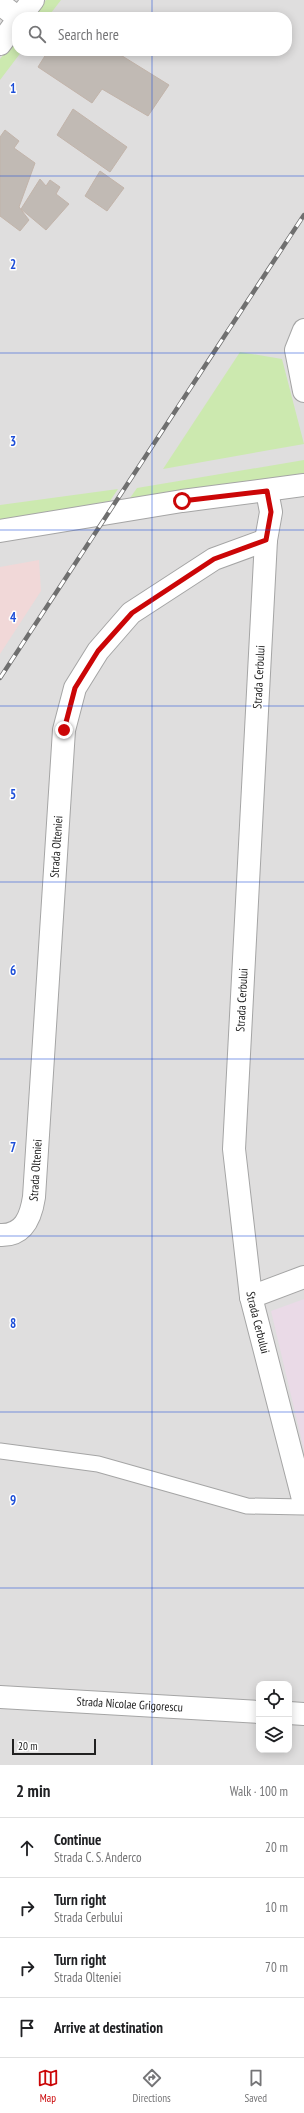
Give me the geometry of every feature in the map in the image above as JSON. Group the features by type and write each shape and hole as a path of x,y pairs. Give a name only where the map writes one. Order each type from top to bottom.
{"street":[{"path":"24,12 34,0"},
{"path":"0,4 12,13"},
{"path":"0,44 12,28"},
{"path":"304,330 296,350 304,391"},
{"path":"0,531 182,501 304,485"},
{"name":"Strada Cerbului","path":"267,491 271,512 266,540 234,1149 251,1297 304,1503"},
{"name":"Strada Olteniei","path":"0,1235 9,1235 23,1227 32,1214 64,730 75,688 98,651 132,613 214,559 266,540"},
{"path":"251,1297 304,1277"},
{"name":"Strada Nicolae Grigorescu","path":"0,1697 256,1712"},
{"path":"292,1713 304,1714"}],"lane":[{"path":"0,1451 98,1464 247,1506 304,1507"}],"shaded area":[{"path":"0,0 304,0 304,1765 0,1765"},
{"path":"39,560 41,591 0,654 0,567"},
{"path":"304,1299 304,1450 271,1311"}],"green space":[{"path":"46,0 61,0 52,12 37,12"},
{"path":"12,43 12,56 18,56 0,80 0,59"},
{"path":"240,352 282,359 304,444 163,469"},
{"path":"304,460 304,473 266,480 130,498 137,488"},
{"path":"118,489 110,501 0,520 0,505"}],"building":[{"path":"45,56 122,56 169,85 148,116 102,89 92,103 38,67"},
{"path":"73,109 127,147 110,172 57,135"},
{"path":"5,130 19,141 14,148 35,163 19,207 29,220 20,231 0,216 0,137"},
{"path":"100,171 124,188 107,211 85,196"},
{"path":"40,179 46,186 50,180 60,187 56,194 69,204 46,230 21,209"}],"railway":[{"path":"0,678 304,215"}],"route":[{"path":"64,730 75,688 98,651 132,613 214,559 266,540 271,512 267,491 182,501"}]}
